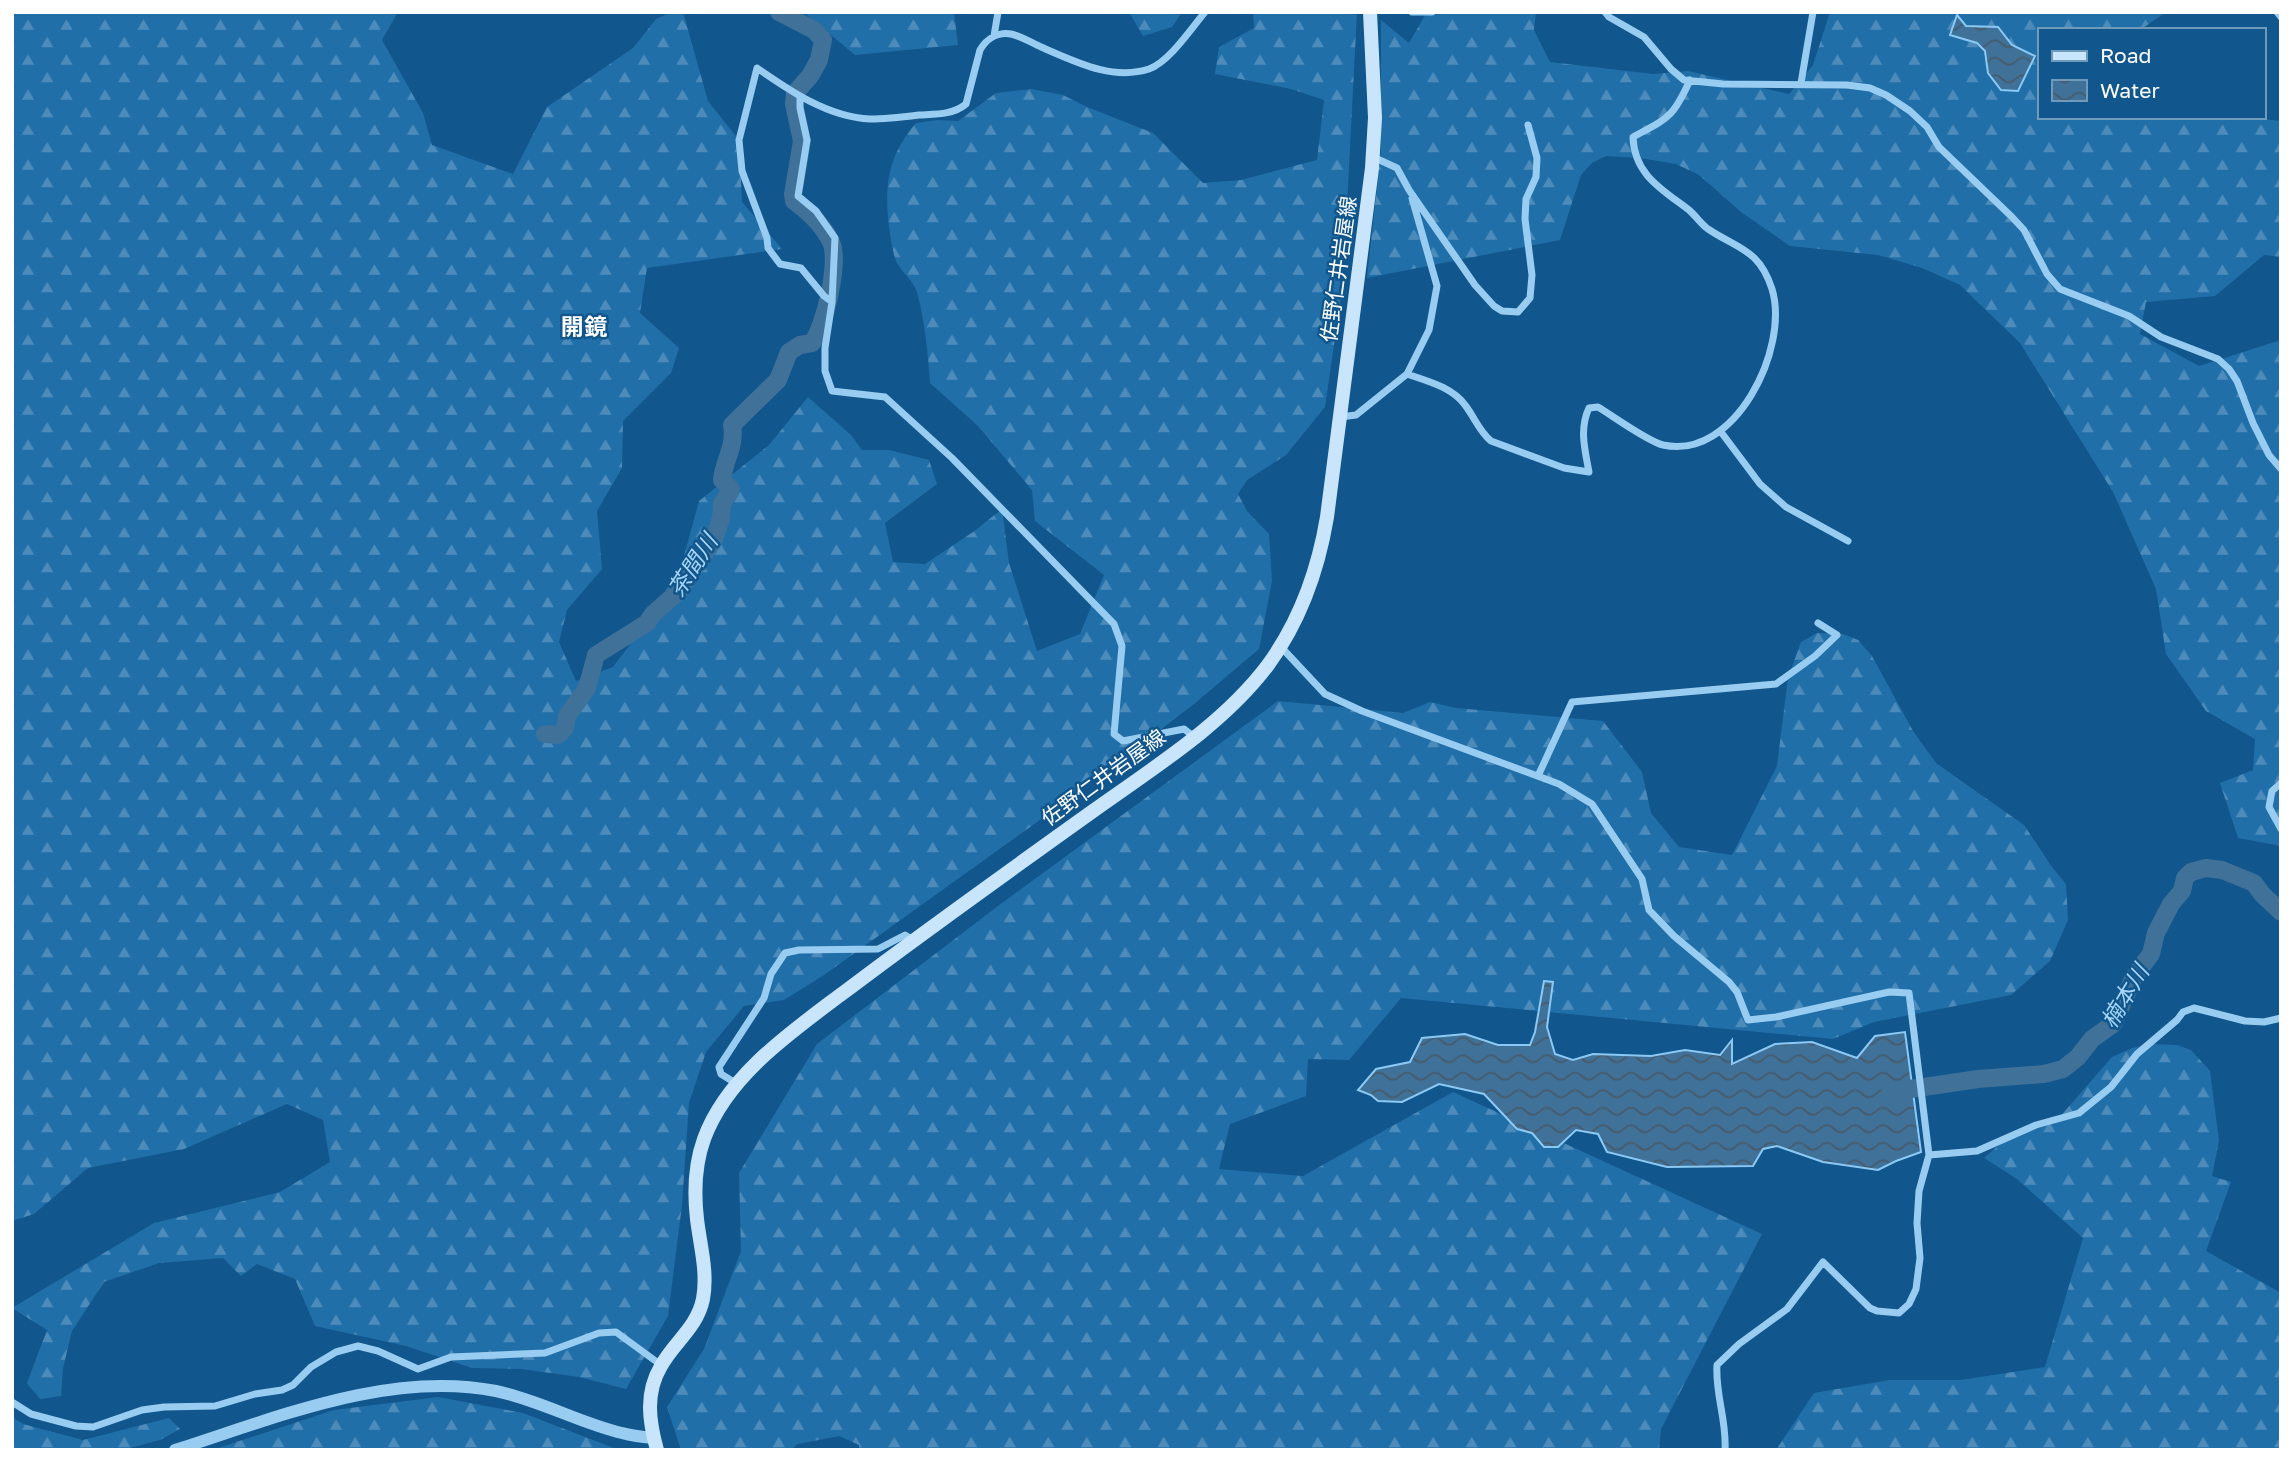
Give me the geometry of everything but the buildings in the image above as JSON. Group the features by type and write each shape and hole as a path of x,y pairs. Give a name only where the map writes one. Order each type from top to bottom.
{"main road":[{"name":"佐野仁井岩屋線","path":"655,1444 648,1415 661,1365 687,1334 697,1318 703,1298 704,1259 697,1219 698,1159 704,1138 715,1116 737,1084 754,1065 805,1022 1234,703 1280,647 1303,605 1318,560 1327,517 1367,219 1375,118 1370,12"}],"street":[{"path":"994,36 998,12"},
{"path":"832,302 801,268 780,264 768,248 767,238 743,172 738,140 757,68 797,95 855,117 872,119 943,114 960,109 969,97 980,50 984,43 994,36 1013,34 1078,64 1113,72 1135,72 1152,68 1165,59 1205,12"},
{"path":"1412,12 1432,12"},
{"path":"1605,12 1609,18 1644,37 1684,80 1870,88 1910,111 1927,127 1939,147 2024,230 2047,274 2060,289 2129,316 2161,337 2218,359 2229,369 2237,381 2269,456 2281,469"},
{"path":"1801,83 1812,12"},
{"path":"2277,12 2281,17"},
{"path":"1407,374 1443,387 1460,398 1481,433 1491,441 1564,468 1589,472 1583,437 1584,417 1589,408 1598,407 1661,444 1678,446 1703,442 1721,432 1742,409 1759,380 1772,337 1775,310 1772,291 1758,261 1739,245 1708,228 1655,186 1633,149 1633,137 1666,119 1676,110 1690,80"},
{"path":"797,95 807,140 799,195 816,211 835,238 832,302 825,348 825,371 832,391 885,397 952,458 1114,624 1122,646 1114,734 1124,741 1184,729 1193,736"},
{"path":"1373,157 1397,168 1409,190 1475,285 1494,306 1502,311 1518,313 1530,298 1532,275 1525,219 1526,199 1536,177 1537,158 1528,125"},
{"path":"1339,417 1356,415 1407,374 1429,330 1437,286 1409,190"},
{"path":"1721,432 1760,484 1786,507 1847,541"},
{"path":"1538,776 1572,702 1776,684 1815,656 1837,635 1818,622"},
{"path":"1280,647 1325,694 1538,776 1592,804 1642,879 1649,910 1674,936 1729,982 1737,992 1748,1020 1776,1017 1889,992 1909,993 1929,1155 1919,1191 1920,1258 1916,1289 1909,1304 1899,1313 1877,1311 1870,1308 1823,1262 1787,1309 1739,1343 1717,1365 1725,1450"},
{"path":"2281,783 2272,791 2269,807 2281,828"},
{"path":"737,1084 722,1074 719,1067 764,998 771,974 785,953 799,950 878,949 905,935 913,940"},
{"path":"1929,1155 1977,1152 2036,1125 2079,1113 2111,1087 2137,1054 2183,1012 2194,1007 2245,1021 2264,1022 2281,1018"},
{"path":"12,1402 31,1415 76,1426 93,1427 142,1410 215,1406 255,1394 282,1390 293,1385 311,1367 336,1352 358,1346 378,1351 418,1369 451,1357 545,1353 598,1333 616,1332 661,1365"},
{"path":"176,1450 247,1426 356,1396 403,1388 436,1386 499,1392 527,1399 655,1444"}],"green space":[{"path":"12,12 398,12 382,40 423,113 432,145 513,174 547,107 633,48 656,19 671,12 683,12 708,101 739,140 742,202 782,249 647,268 640,313 679,348 671,373 623,421 622,468 597,511 602,569 567,610 559,642 576,681 613,667 653,614 684,556 699,501 769,445 808,397 851,435 862,450 889,450 929,460 937,484 885,523 893,562 925,564 1002,509 1009,563 1037,651 1080,634 1104,575 1035,521 1032,490 978,426 930,383 926,338 917,292 896,261 891,240 887,191 895,156 916,123 958,121 996,93 1031,89 1063,95 1153,133 1203,183 1241,180 1317,160 1324,100 1291,89 1215,74 1219,47 1254,28 1253,12 1357,12 1343,283 1325,407 1286,455 1247,480 1238,494 1247,511 1269,534 1272,581 1259,649 1194,704 1086,787 824,975 784,1000 744,1006 706,1052 689,1103 682,1205 668,1316 626,1389 579,1377 521,1369 472,1368 406,1346 315,1326 295,1279 257,1264 241,1276 223,1258 159,1263 104,1282 72,1331 63,1368 61,1396 40,1399 27,1383 47,1330 12,1308 154,1223 280,1192 330,1162 323,1120 287,1104 184,1149 88,1168 34,1214 12,1221"},
{"path":"803,12 954,12 958,45 855,55"},
{"path":"1129,12 1182,12 1172,27 1143,36"},
{"path":"1427,12 1536,12 1534,30 1550,62 1653,74 1688,71 1789,94 1813,65 1830,12 2166,12 2143,28 2038,28 2038,119 2281,121 2281,257 2264,255 2215,296 2146,302 2140,334 2199,366 2281,340 2281,846 2238,838 2220,783 2253,770 2255,739 2206,711 2166,654 2156,589 2113,492 2020,343 1960,285 1922,268 1878,255 1790,246 1741,212 1699,175 1676,164 1606,156 1592,163 1581,175 1560,240 1367,278 1381,150 1381,20 1409,43"},
{"path":"1817,633 1843,634 1858,640 1872,656 1913,731 1936,763 2024,825 2066,884 2068,920 2050,961 2011,995 1874,1022 1833,1039 1401,998 1349,1060 1308,1059 1306,1096 1230,1124 1219,1169 1303,1176 1453,1092 1762,1234 1661,1429 1659,1450 859,1450 859,1445 839,1436 798,1444 791,1450 681,1450 667,1407 704,1349 741,1251 739,1173 817,1044 998,906 1278,701 1403,713 1430,702 1456,708 1603,721 1642,772 1651,813 1679,847 1732,855 1777,766 1788,678 1801,642"},
{"path":"2152,1044 2177,1045 2191,1050 2210,1071 2219,1141 2212,1176 2231,1182 2206,1251 2281,1293 2281,1450 1776,1450 1814,1393 1889,1380 1961,1380 2045,1367 2083,1238 2017,1179 1984,1158 2000,1144 2057,1120 2112,1057 2132,1048"},
{"path":"438,1397 523,1413 619,1450 212,1450 334,1410"},
{"path":"12,1417 23,1424 83,1440 169,1418 180,1429 160,1440 123,1450 12,1450"}],"water":[{"path":"1957,15 1966,26 1998,27 2012,45 2035,56 2018,91 2001,90 1988,73 1985,51 1977,43 1950,35"},
{"path":"1544,981 1553,982 1547,1027 1555,1054 1573,1060 1593,1054 1651,1056 1685,1050 1720,1055 1732,1040 1732,1064 1775,1044 1812,1042 1857,1058 1875,1036 1905,1032 1921,1152 1878,1170 1823,1162 1777,1146 1763,1149 1753,1166 1667,1167 1607,1152 1598,1134 1576,1130 1558,1147 1544,1147 1532,1133 1517,1129 1484,1094 1439,1084 1402,1102 1378,1101 1358,1090 1376,1069 1410,1062 1422,1038 1465,1034 1498,1045 1530,1045 1535,1032"}],"waterway":[{"name":"茶間川","path":"545,734 558,735 565,728 567,716 587,688 596,655 647,623 653,614 679,591 714,539 721,518 722,504 731,489 722,480 731,447 732,425 778,380 789,352 800,345 812,343 822,323 834,263 831,242 810,214 794,201 793,194 802,141 794,104 795,93 810,76 819,60 823,40 814,30 779,12"},
{"name":"楠本川","path":"1890,1092 1978,1079 2044,1074 2063,1069 2078,1057 2092,1039 2113,1024 2135,975 2151,954 2156,933 2171,904 2182,891 2185,878 2191,872 2206,868 2222,870 2254,883 2281,912"}],"district":[{"name":"開鏡","path":"584,326"}]}
